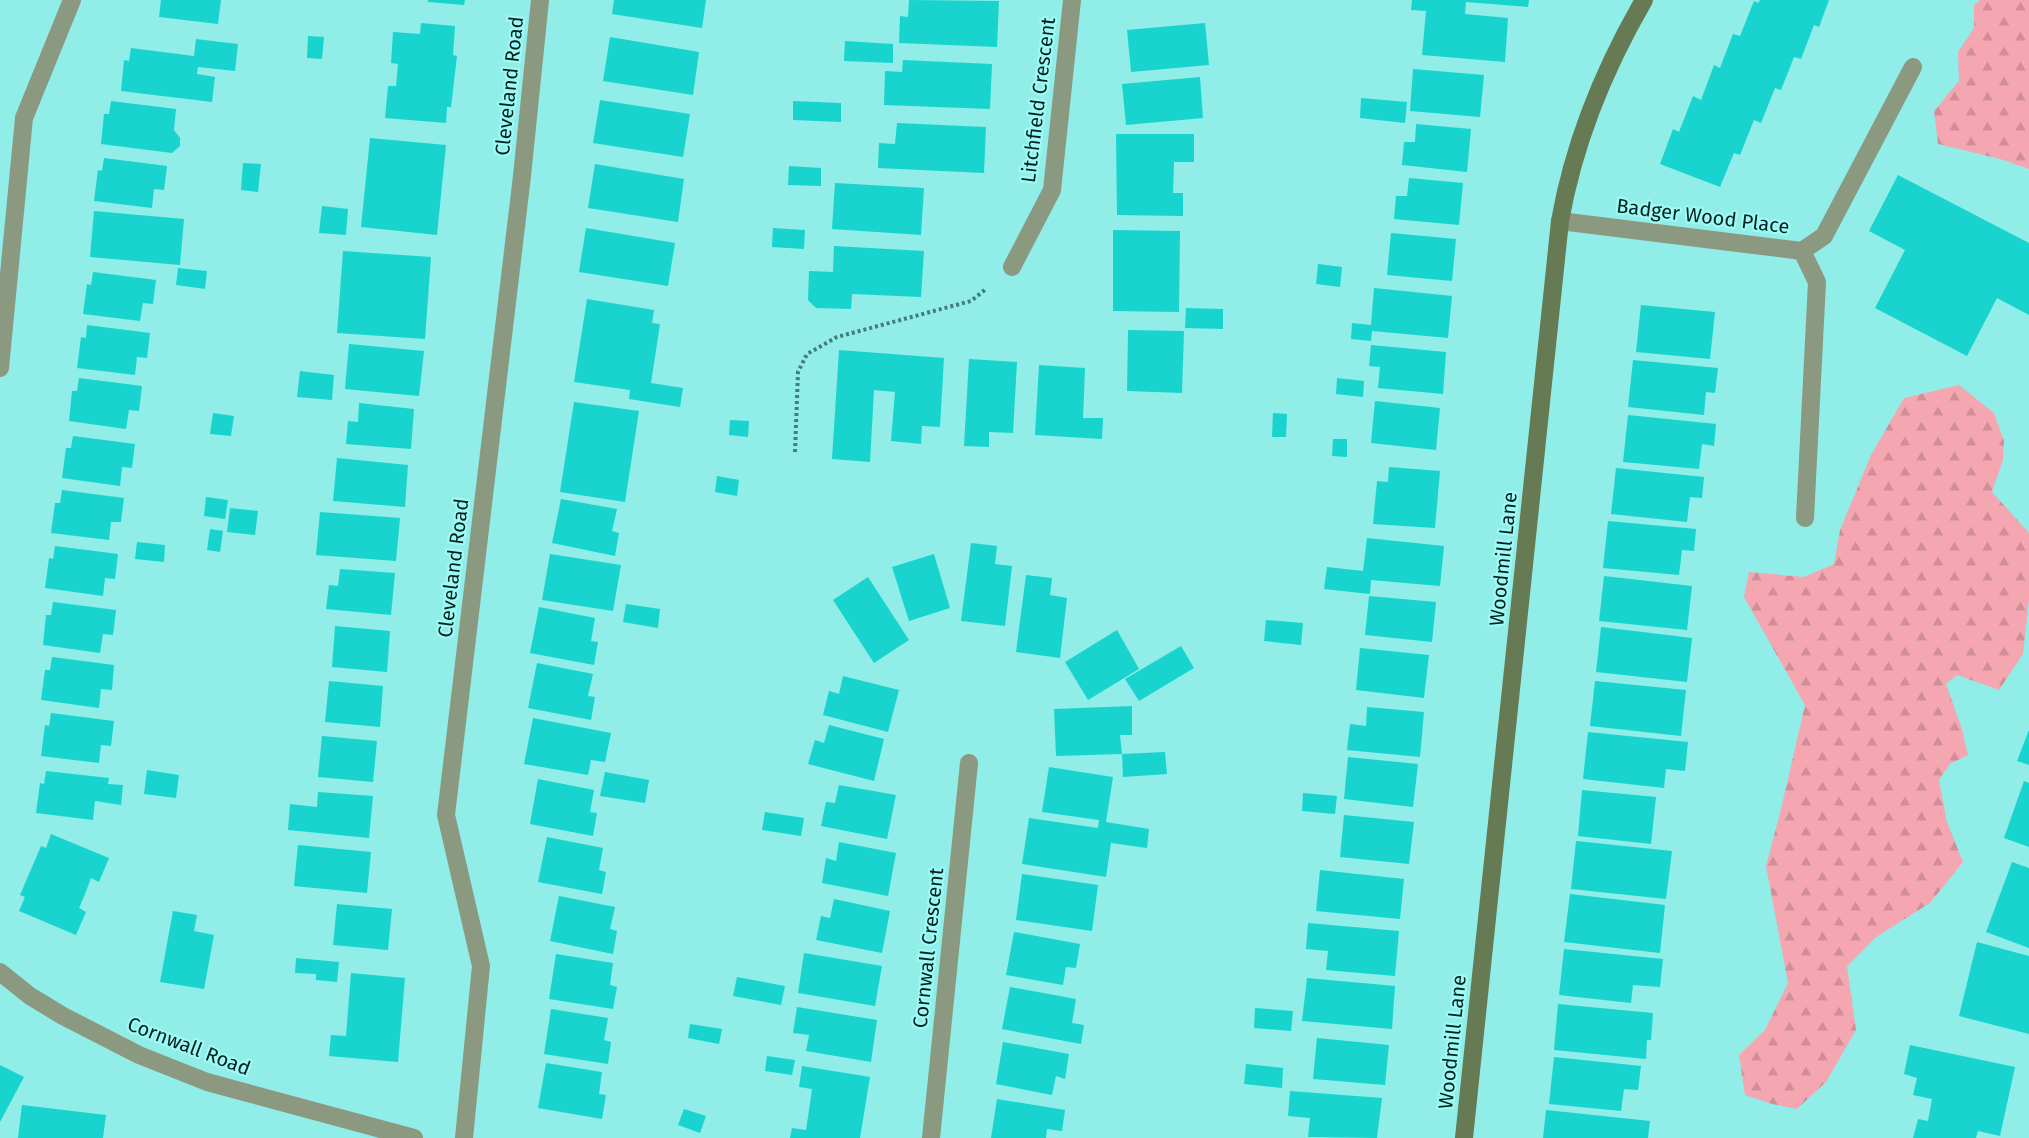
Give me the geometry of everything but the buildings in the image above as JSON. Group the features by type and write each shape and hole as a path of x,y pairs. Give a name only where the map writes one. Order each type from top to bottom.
{"street":[{"path":"0,368 24,118 72,0"},
{"name":"Cleveland Road","path":"464,1138 482,966 446,815 522,176 540,0"},
{"name":"Litchfield Crescent","path":"1012,267 1052,190 1072,0"},
{"name":"Woodmill Lane","path":"1464,1138 1560,221 1565,190 1597,93 1623,35 1644,0"},
{"name":"Badger Wood Place","path":"1560,221 1802,251 1824,236 1913,67"},
{"path":"1802,251 1817,282 1805,518"},
{"name":"Cornwall Crescent","path":"931,1138 969,763"},
{"name":"Cornwall Road","path":"0,972 38,1001 84,1028 139,1055 207,1082 414,1138"}],"path":[{"path":"795,452 798,372 807,354 837,337 971,301 1012,267"}],"green space":[{"path":"1980,0 2029,0 2029,169 2000,159 1938,144 1934,111 1959,81 1958,52 1974,28 1974,5"},
{"path":"1959,385 1994,413 2004,441 2003,460 1992,492 2029,533 2029,599 2023,654 1999,690 1957,675 1946,684 1962,729 1968,755 1950,764 1939,780 1947,822 1963,862 1930,903 1876,937 1847,966 1856,1030 1826,1082 1797,1109 1772,1104 1745,1095 1739,1055 1765,1030 1788,983 1766,866 1805,705 1744,597 1749,572 1804,577 1834,564 1840,530 1871,455 1904,398"}]}
